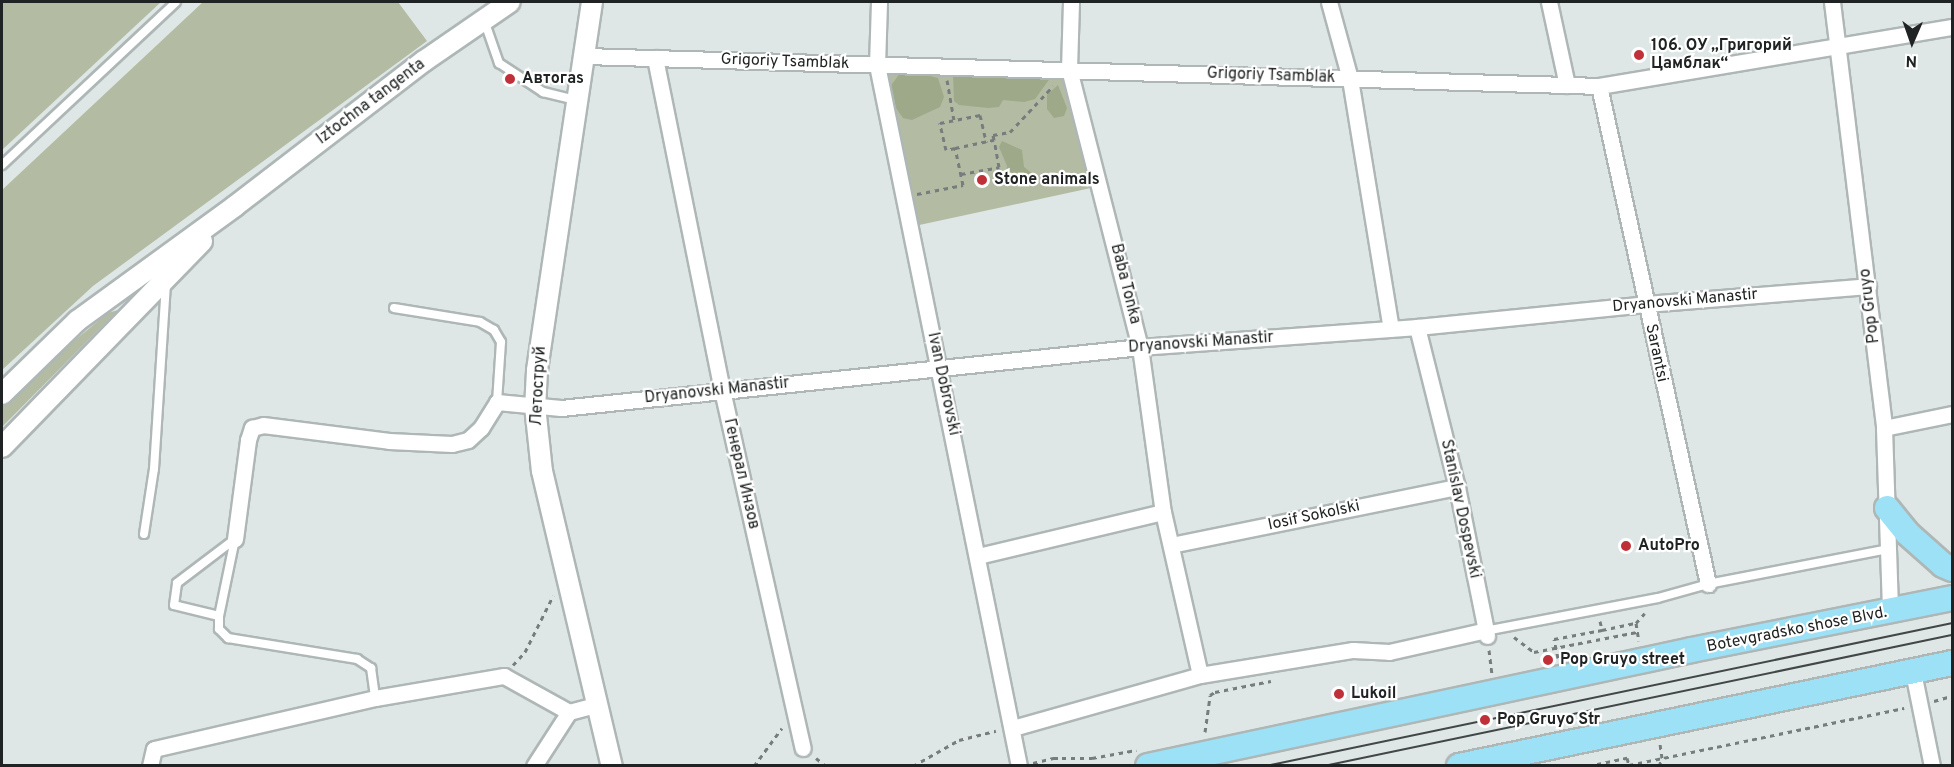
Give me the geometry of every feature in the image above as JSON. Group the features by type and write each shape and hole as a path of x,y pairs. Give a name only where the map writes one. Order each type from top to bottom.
{"main road":[{"path":"1887,508 1906,532 1943,565 1953,569"},
{"name":"Botevgradsko shose Blvd.","path":"1147,757 1495,693 1953,598"},
{"path":"1459,765 1953,663"}],"street":[{"name":"Iztochna tangenta","path":"2,394 77,321 235,206 424,61 510,2"},
{"name":"Летоструй","path":"592,2 539,360 535,406 542,471 612,765"},
{"name":"Ivan Dobrovski","path":"879,2 877,65 1019,765"},
{"name":"Baba Tonka","path":"1071,2 1069,69 1140,347 1163,512 1200,675"},
{"path":"1329,2 1350,79 1391,329"},
{"path":"1549,2 1567,85"},
{"name":"Pop Gruyo","path":"1832,2 1884,428 1890,611"},
{"name":"Grigoriy Tsamblak","path":"584,56 1599,86 1953,27"},
{"name":"Генерал Инзов","path":"655,58 722,390 803,748"},
{"name":"Sarantsi","path":"1599,86 1708,584"},
{"name":"Iztochna tangenta","path":"2,447 235,206"},
{"name":"Dryanovski Manastir","path":"497,402 561,408 722,390 940,370 1140,347 1417,327 1646,304 1868,286"},
{"name":"Stanislav Dospevski","path":"1417,327 1457,487 1484,633"},
{"path":"235,539 252,428 263,425 389,441 452,444 468,440 481,428 497,402"},
{"path":"1884,428 1953,414"},
{"name":"Iosif Sokolski","path":"1171,545 1457,487"},
{"path":"978,556 1163,512"},
{"path":"1013,728 1200,675 1353,650 1389,652 1484,633"},
{"path":"1912,672 1932,765"},
{"path":"150,765 154,749 375,698 504,676 569,712"},
{"path":"534,765 569,712 598,704"}],"lane":[{"path":"2,165 176,2"},
{"path":"484,19 499,63 543,92 578,100"},
{"path":"144,534 154,470 166,279"},
{"path":"393,308 480,322 494,330 501,342 497,402"},
{"path":"219,616 174,605 177,583 235,539"},
{"path":"235,539 219,616 219,629 228,638 357,659 371,668 375,698"},
{"path":"1484,633 1599,610 1708,584 1888,549"}],"path":[{"path":"944,67 954,120"},
{"path":"961,174 999,166 993,135 1010,132 1069,69"},
{"path":"986,142 980,115 940,123 946,150 986,142 994,140"},
{"path":"904,197 963,185 955,148"},
{"path":"504,676 525,651 566,570"},
{"path":"1599,610 1602,630"},
{"path":"1562,679 1554,639 1636,623 1644,661"},
{"path":"1495,693 1484,633 1507,632 1534,652 1637,632"},
{"path":"1198,738 1207,730 1210,695 1215,692 1272,681"},
{"path":"1623,765 1953,696"},
{"path":"754,765 794,711"},
{"path":"913,765 959,740 1013,728"},
{"path":"1026,765 1053,758 1147,757"},
{"path":"1588,765 1627,758 1629,765"}],"green space":[{"path":"2,2 161,2 2,150"},
{"path":"203,2 398,2 427,41 93,286 2,370 2,190"},
{"path":"877,65 1069,69 1100,186 910,227"},
{"path":"910,71 938,78 944,97 940,107 912,120 903,118 896,108 890,87 900,73"},
{"path":"980,73 995,76 1049,73 1051,77 1035,99 1024,102 1003,100 999,107 988,108 959,105 954,101 953,74"},
{"path":"1058,85 1067,108 1064,116 1054,118 1047,109 1047,95"},
{"path":"1002,141 1022,150 1024,167 1034,175 1033,181 1018,186 1010,184 1006,179 1007,166 999,147"},
{"path":"118,310 2,427 2,407 35,373 108,313"}],"tram line":[{"path":"1266,766 1952,623"},
{"path":"1324,766 1952,635"}],"place":[{"name":"106. ОУ „Григорий Цамблак“","path":"1639,55"},
{"name":"Автогаѕ","path":"510,79"},
{"name":"Stone animals","path":"982,180"},
{"name":"AutoPro","path":"1626,546"},
{"name":"Pop Gruyo street","path":"1548,660"},
{"name":"Lukoil","path":"1339,694"},
{"name":"Pop Gruyo Str","path":"1485,720"}]}
